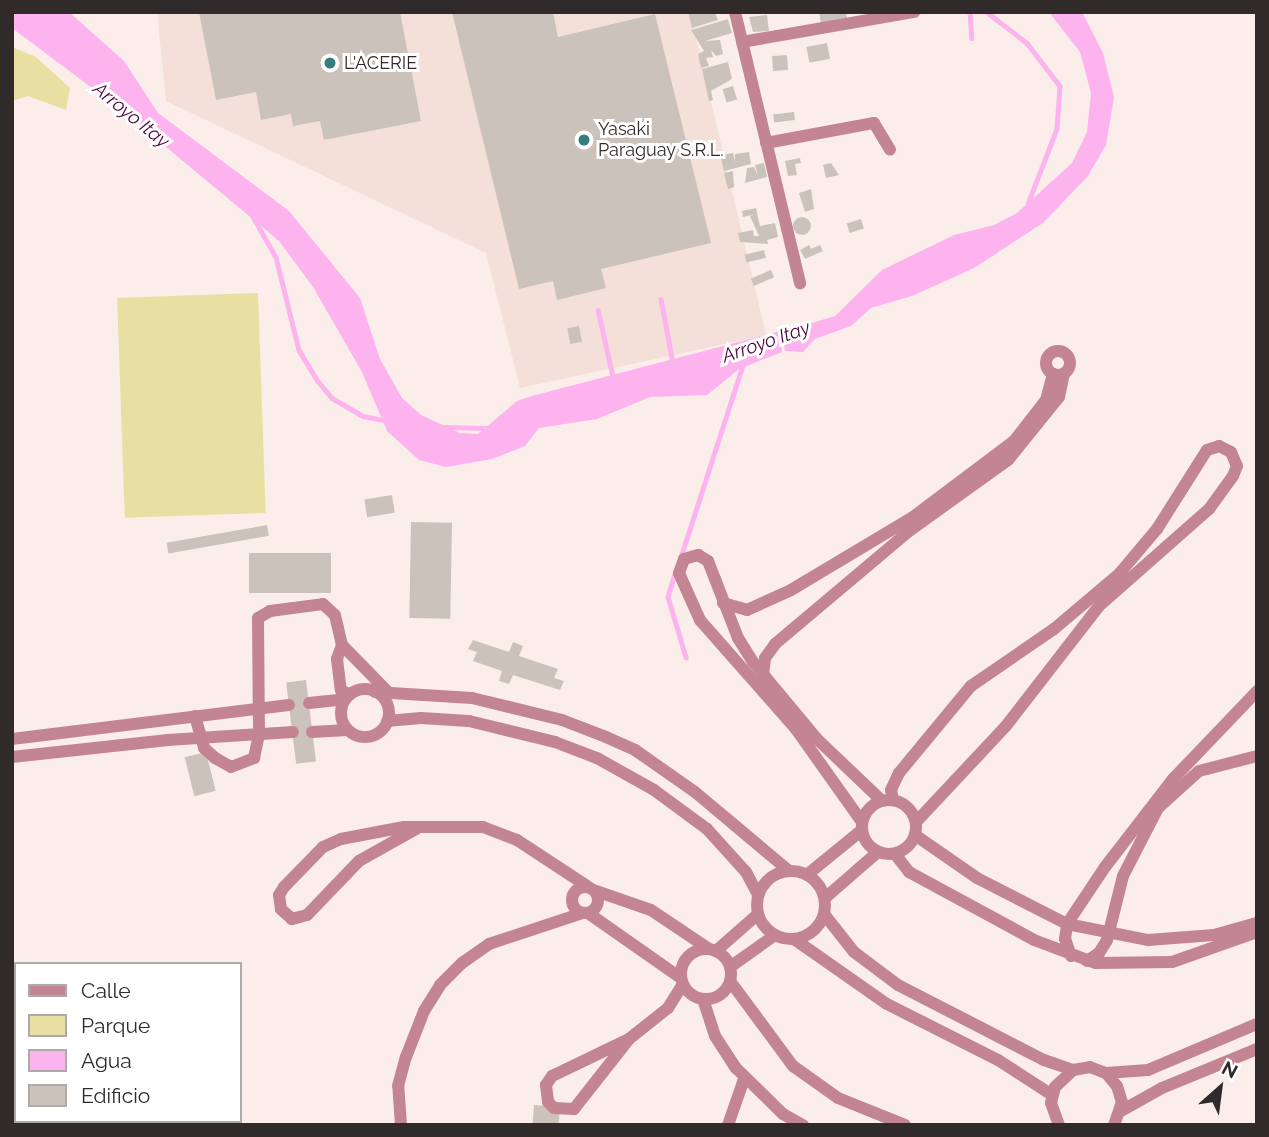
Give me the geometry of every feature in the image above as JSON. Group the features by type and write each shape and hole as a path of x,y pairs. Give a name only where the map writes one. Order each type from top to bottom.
{"street":[{"path":"735,12 800,283"},
{"path":"742,42 914,12"},
{"path":"766,143 874,123 890,150"},
{"path":"723,603 747,610 791,590 913,517 1014,441 1046,400 1059,374 1059,397 1008,460 909,531 775,644 765,658 763,675"},
{"path":"825,898 878,852 895,854 909,846 916,829 1005,727 1099,606 1209,509 1233,476 1237,466 1231,452 1219,446 1207,450 1157,529 1119,574 1054,629 971,686 932,727 899,773 888,800"},
{"path":"878,852 796,729 700,620 679,573 684,559 698,555 708,561 738,638 763,675 825,748 888,800 908,807 916,829 977,878 1066,924 1109,934 1148,940 1189,939 1257,923"},
{"path":"195,716 204,748 231,767 254,758 259,734 256,708 256,625 262,614 323,604 335,615 342,645 389,693"},
{"path":"342,645 337,659 341,690 348,697"},
{"path":"309,703 348,697 362,690 472,698 562,720 635,750 686,785 788,870 808,874 825,898 824,914 810,934 794,939"},
{"path":"1071,956 1065,939 1066,924 1146,811 1257,691"},
{"path":"312,732 348,730 360,736 373,736 387,721 388,708 375,692"},
{"path":"348,697 341,719 348,730"},
{"path":"12,738 289,705"},
{"path":"387,721 421,718 469,721 555,742 597,758 654,790 707,830 746,872 758,895 758,914 775,935 794,939 887,1004 998,1060 1052,1095"},
{"path":"12,757 199,737 293,732"},
{"path":"1087,961 1099,953 1109,934 1126,869 1158,808 1199,771 1257,756"},
{"path":"808,874 862,826 870,807 888,800"},
{"path":"416,829 359,861 307,915 292,919 281,909 279,895 284,887 323,847 383,829 416,829 446,824 483,827 517,840 591,889 651,910 712,950 730,967 730,981 723,993 668,1008 629,1040 574,1109 554,1108 548,1102 546,1084 552,1076 629,1040"},
{"path":"895,854 909,872 1071,956 1087,961 1133,966 1172,962 1257,932"},
{"path":"550,863 572,899 586,913 682,981 699,998 715,1036 744,1079 761,1096 803,1125"},
{"path":"758,895 772,876 788,870"},
{"path":"556,923 572,899 591,889"},
{"path":"401,1125 398,1086 424,1011 462,962 489,944 586,913 598,901 591,889"},
{"path":"668,1008 682,981 689,956 712,950 758,914"},
{"path":"824,914 854,953 898,985 1044,1060 1073,1070"},
{"path":"730,967 775,935"},
{"path":"730,981 793,1066 838,1098 905,1125"},
{"path":"1059,1125 1052,1112 1052,1095 1059,1080 1073,1070 1090,1067 1106,1073 1148,1070 1257,1024"},
{"path":"1114,1125 1121,1111 1153,1092 1257,1049"},
{"path":"1106,1073 1118,1086 1121,1111"},
{"path":"402,1076 410,1125"},
{"path":"728,1125 744,1079"},
{"path":"735,1108 761,1096"}],"shaded area":[{"path":"157,12 690,12 766,335 520,388 486,253 166,101"}],"green space":[{"path":"12,47 36,57 70,88 66,110 28,96 12,101"},
{"path":"258,293 266,513 125,518 117,298"}],"water":[{"path":"12,12 69,12 124,61 158,113 289,211 360,298 380,359 402,398 421,415 460,433 478,434 517,401 532,396 780,331 782,352 739,369 707,395 650,397 597,419 539,428 525,446 492,459 446,467 419,460 387,431 362,372 313,287 279,241 124,112 12,28"},
{"path":"1049,12 1082,12 1103,53 1114,97 1106,145 1088,176 1043,223 974,268 912,296 871,308 851,326 815,339 803,352 785,351 782,332 835,316 882,270 954,235 994,225 1017,213 1072,163 1087,132 1091,93 1080,52"}],"building":[{"name":"L'ACERIE","path":"199,12 400,12 421,121 324,140 320,121 293,126 291,114 261,120 256,92 216,100"},
{"name":"Yasaki Paraguay S.R.L.","path":"452,12 553,12 558,37 655,14 711,243 601,269 606,288 557,300 553,281 519,289"},
{"path":"688,12 715,12 718,20 692,28"},
{"path":"819,12 846,12 847,18 821,23"},
{"path":"767,15 769,31 753,32 749,17"},
{"path":"728,19 732,33 705,41 720,40 723,54 716,56 711,50 713,57 706,58 709,66 701,68 698,54 704,51 691,30"},
{"path":"827,43 830,59 809,63 806,47"},
{"path":"787,55 788,70 773,71 772,56"},
{"path":"728,62 732,79 711,91 713,100 709,101 702,69"},
{"path":"733,86 737,99 727,103 722,89"},
{"path":"794,112 795,120 774,122 773,115"},
{"path":"749,152 751,164 724,171 720,155 733,153 735,162 735,154"},
{"path":"800,158 801,163 795,164 797,175 788,176 785,161"},
{"path":"764,163 767,177 745,183 747,168 754,167 758,176 755,165"},
{"path":"831,163 839,175 826,178 823,165"},
{"path":"733,171 734,187 728,189 724,173"},
{"path":"811,189 814,209 805,212 799,193"},
{"path":"756,208 760,226 775,223 778,237 767,240 768,244 740,242 738,233 753,230 754,236 759,236 750,216 756,214 743,217 742,211"},
{"path":"802,217 810,222 811,226 806,234 802,235 794,230 793,226 798,218"},
{"path":"861,219 864,229 850,233 847,223"},
{"path":"809,245 811,249 820,245 823,251 805,259 800,250"},
{"path":"764,250 766,258 747,263 745,255"},
{"path":"771,270 774,277 754,286 751,279"},
{"path":"579,326 582,342 570,344 567,328"},
{"path":"392,495 395,513 367,517 364,499"},
{"path":"411,522 452,523 450,619 409,618"},
{"path":"267,525 269,536 168,554 167,543"},
{"path":"249,553 331,553 331,593 249,593"},
{"path":"473,640 509,652 513,642 523,646 519,656 558,669 554,678 564,681 560,690 513,675 509,684 499,681 502,671 473,661 477,652 468,649"},
{"path":"306,680 316,761 296,764 286,682"},
{"path":"206,752 216,791 194,796 185,757"},
{"path":"534,1105 560,1107 559,1125 533,1125"}],"waterway":[{"path":"970,12 972,38"},
{"name":"Arroyo Itay","path":"987,12 1027,43 1060,86 1057,129 1028,204"},
{"name":"Arroyo Itay","path":"252,215 276,257 299,350 317,380 332,398 363,416 388,421"},
{"path":"661,299 673,363"},
{"path":"598,310 614,381"},
{"path":"680,559 743,364"},
{"name":"Arroyo Itay","path":"441,427 489,428"},
{"path":"675,574 668,597 686,657"}],"place":[{"name":"L'ACERIE","path":"330,63"},
{"name":"Yasaki Paraguay S.R.L.","path":"584,140"}]}
